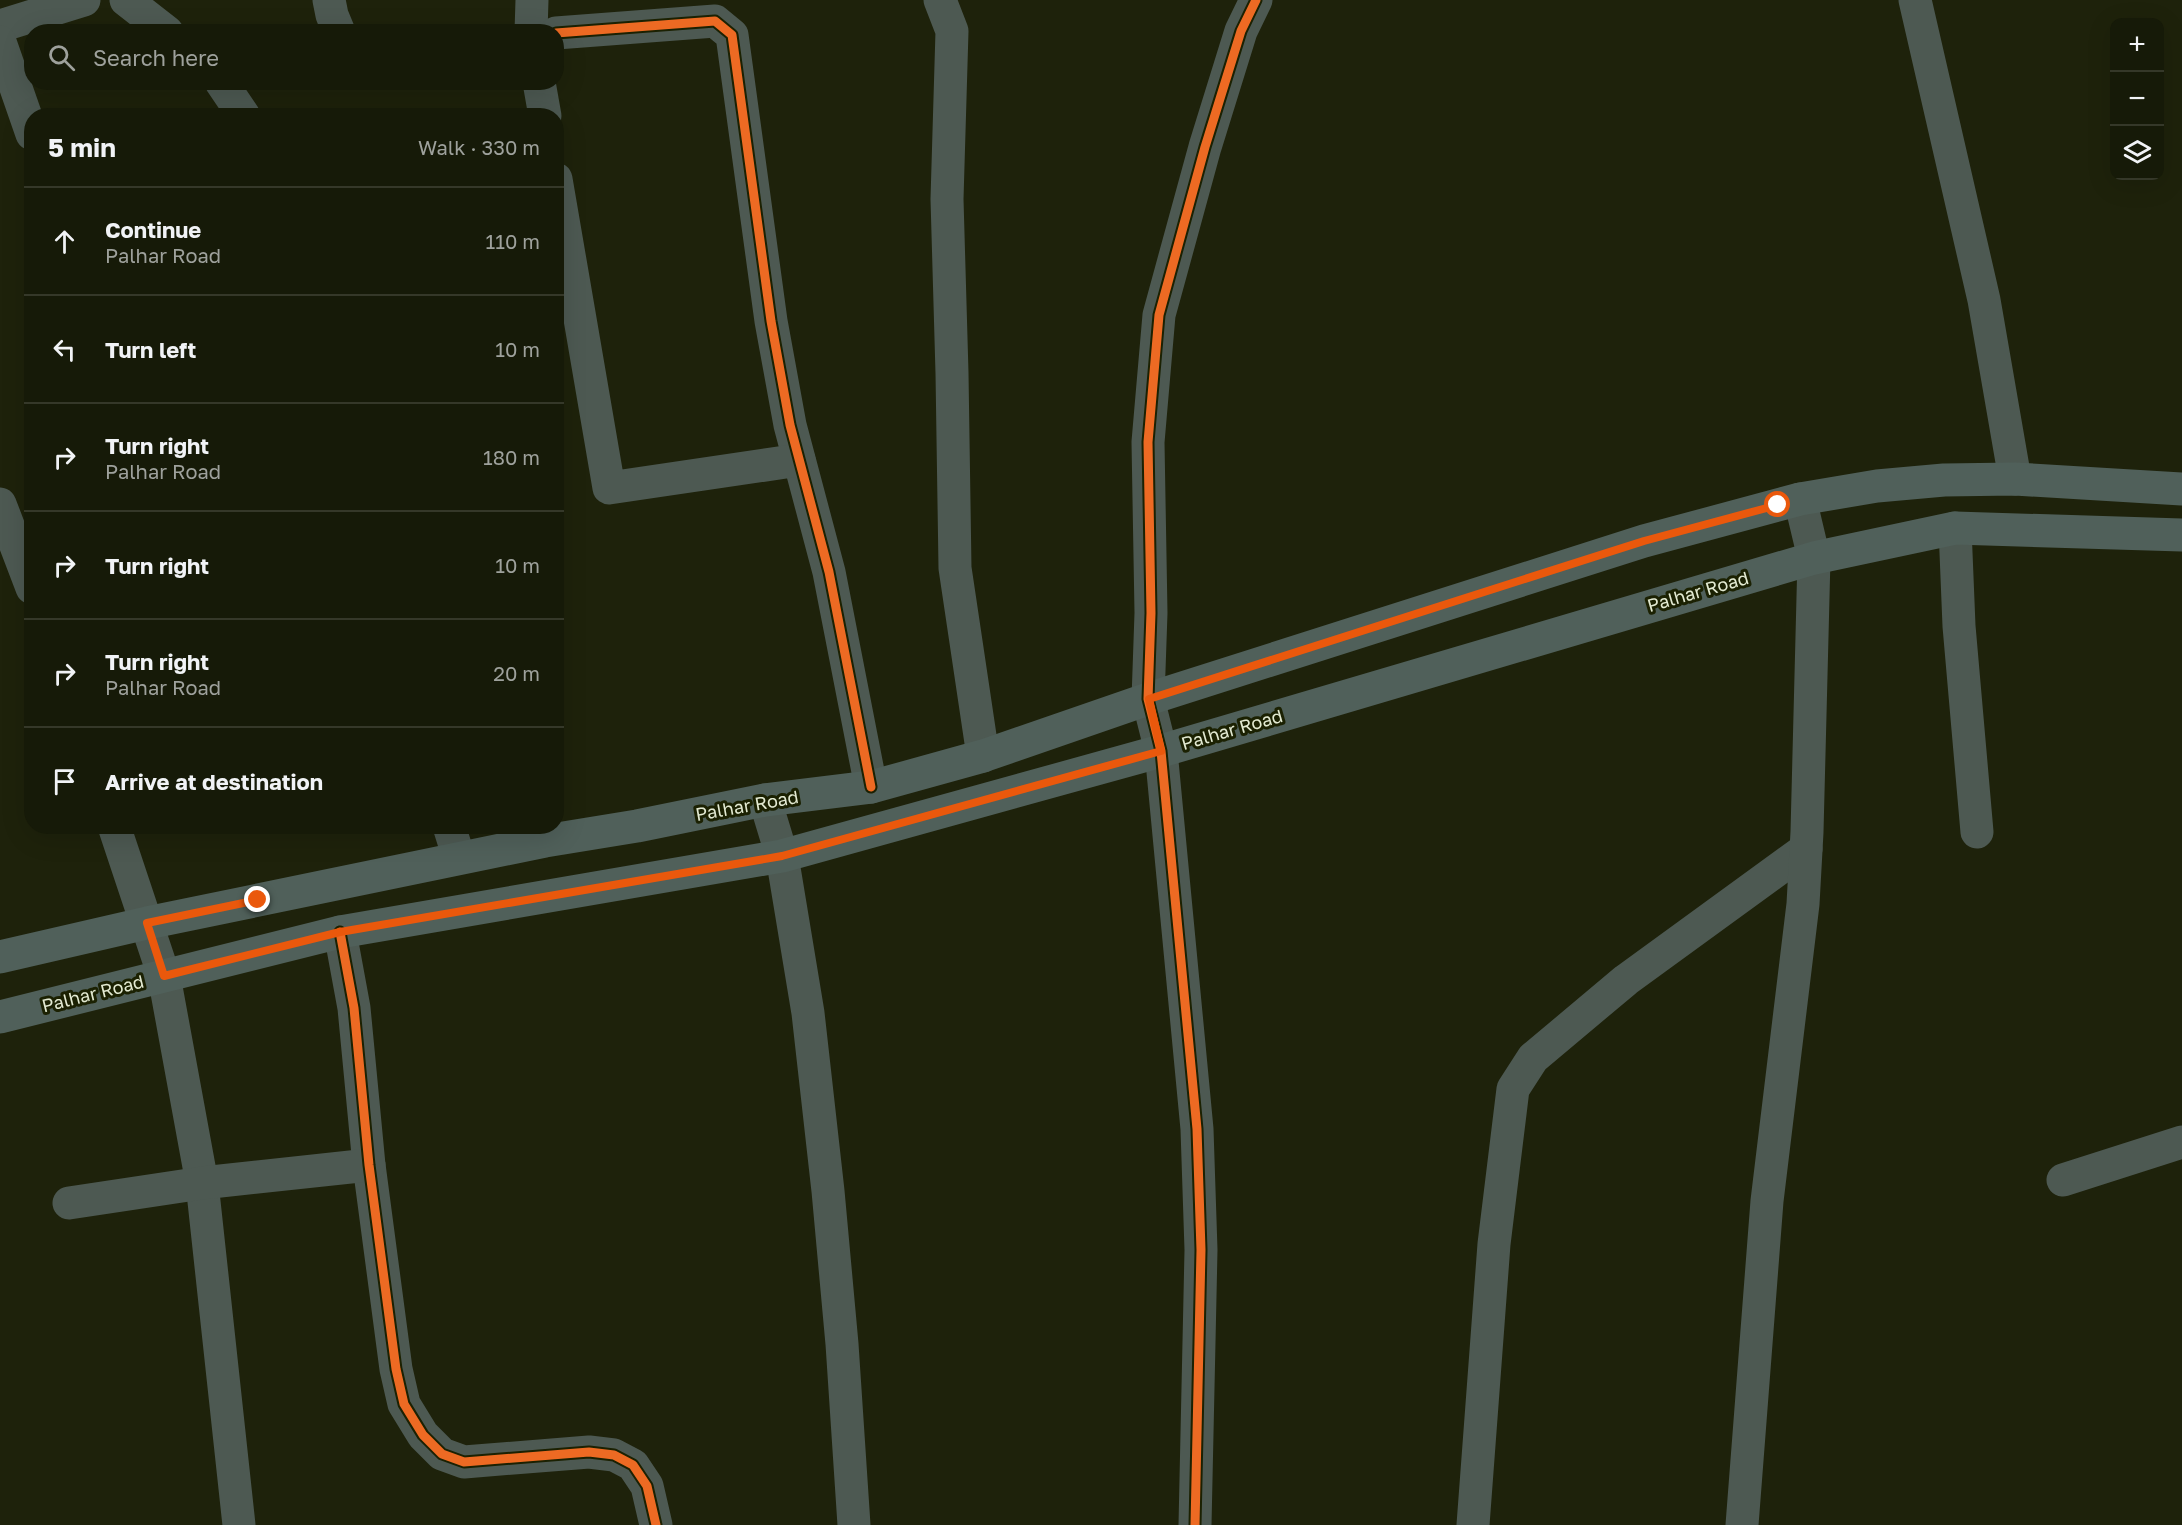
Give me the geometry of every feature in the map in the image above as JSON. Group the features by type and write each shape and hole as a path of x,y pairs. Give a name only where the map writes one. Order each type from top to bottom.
{"main road":[{"name":"Palhar Road","path":"0,957 147,923 459,858 765,800 871,787 983,756 1149,699 1644,541 1800,499 1877,486 1944,480 2015,479 2182,489"},
{"path":"2131,534 2134,486"},
{"name":"Palhar Road","path":"0,1017 340,932 782,856 1161,751 1814,558 1955,528 2182,535"}],"street":[{"path":"0,26 84,0"},
{"path":"126,0 157,24"},
{"path":"329,0 336,24"},
{"path":"531,0 531,24"},
{"path":"940,0 952,31 947,199 954,568 983,756"},
{"path":"1195,1525 1202,1250 1197,1129 1161,751 1149,699 1151,613 1148,442 1159,315 1205,147 1241,31 1256,0"},
{"path":"1916,0 1984,300 2015,479"},
{"path":"564,32 715,21 732,35 771,321 790,425 829,572 871,787"},
{"path":"0,42 24,111"},
{"path":"226,90 239,108"},
{"path":"540,90 544,108"},
{"path":"564,225 609,488 799,460"},
{"path":"1742,1525 1767,1201 1803,904 1814,558 1800,499"},
{"path":"0,504 24,567"},
{"path":"1955,528 1959,626 1977,832"},
{"path":"765,800 782,856 808,1013 842,1344 854,1525"},
{"path":"117,834 164,976 202,1183 239,1525"},
{"path":"452,834 459,858"},
{"path":"1473,1525 1494,1244 1513,1089 1533,1058 1626,980 1806,849"},
{"path":"340,932 354,1008 369,1165 396,1369 404,1404 423,1435 442,1454 464,1462 589,1452 614,1455 633,1465 647,1486 656,1525"},
{"path":"2063,1180 2182,1142"},
{"path":"69,1203 202,1183 369,1165"}],"cycle path":[{"path":"1195,1525 1201,1250 1197,1129 1161,751 1148,699 1151,613 1148,442 1159,315 1205,147 1241,31 1256,0"},
{"path":"564,32 715,21 732,35 771,321 790,425 829,572 871,787"},
{"path":"340,932 354,1008 369,1165 396,1369 404,1404 423,1435 442,1454 464,1462 589,1452 614,1455 633,1465 647,1486 656,1525"}],"route":[{"path":"258,900 147,923 164,976 340,932 782,856 1161,751 1149,699 1644,541 1778,505"}]}
